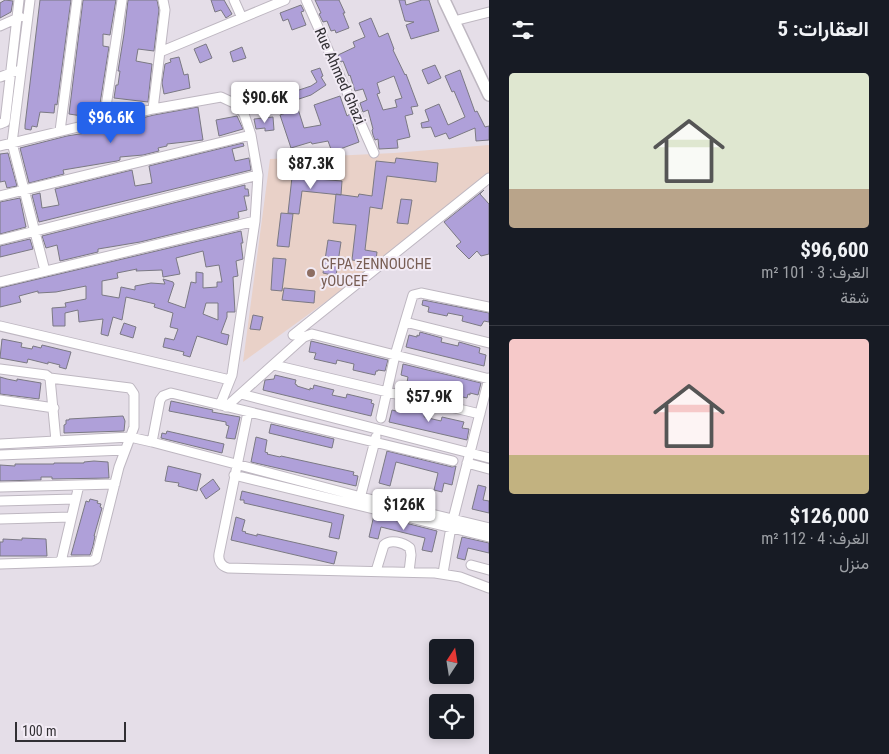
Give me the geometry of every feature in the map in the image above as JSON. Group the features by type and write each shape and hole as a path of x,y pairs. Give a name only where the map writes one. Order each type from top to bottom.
{"main road":[{"path":"444,0 489,94"}],"street":[{"path":"0,124 5,122 19,0"},
{"path":"30,0 12,142 45,271"},
{"path":"60,131 77,0"},
{"path":"104,120 122,0"},
{"path":"153,109 164,10 163,0"},
{"path":"234,0 242,18"},
{"path":"160,52 285,0"},
{"name":"Rue Ahmed Ghazi","path":"306,0 374,153"},
{"path":"454,21 489,12"},
{"path":"0,26 28,15"},
{"path":"0,77 22,68"},
{"path":"0,146 153,109 220,97 236,104 244,114 251,135 258,175 255,221 230,380 223,406"},
{"path":"0,196 251,135"},
{"path":"0,141 12,142"},
{"path":"0,240 258,175"},
{"path":"293,335 489,178"},
{"path":"0,282 255,221"},
{"path":"381,418 395,355 412,296 417,293 489,307"},
{"path":"405,322 489,343"},
{"path":"0,326 230,380"},
{"path":"223,406 241,394 304,337 312,334 489,379 483,412 467,463 452,523 443,573"},
{"path":"274,365 387,392 483,412"},
{"path":"0,369 46,375 50,378 130,388 134,394 135,419 115,484 98,557 92,561 0,564"},
{"path":"50,378 56,441"},
{"path":"152,442 160,400 166,394 174,394 453,461"},
{"path":"241,394 489,458"},
{"path":"0,400 54,408"},
{"path":"248,412 218,557 222,565 228,568 443,573 489,588"},
{"path":"360,501 378,430"},
{"path":"0,444 130,437 236,464 360,501"},
{"path":"0,455 125,450"},
{"path":"467,463 489,469"},
{"path":"234,475 360,501 452,523 489,528"},
{"path":"0,487 115,484"},
{"path":"62,562 78,485"},
{"path":"0,501 75,499"},
{"path":"0,519 71,517"},
{"path":"452,523 489,536"},
{"path":"376,571 384,545 390,541 403,543 410,548 409,572"},
{"path":"471,565 489,570"}],"shaded area":[{"name":"CFPA zENNOUCHE yOUCEF","path":"489,145 489,183 243,362 270,159 394,153"}],"building":[{"path":"5,0 13,1 11,12 0,18 0,3"},
{"path":"40,0 71,0 57,105 55,104 54,113 40,112 37,127 32,126 31,130 25,129 25,125"},
{"path":"83,0 116,0 110,35 103,34 103,46 109,47 99,110 83,108 82,116 69,114"},
{"path":"128,0 157,0 159,10 154,51 138,49 136,61 152,64 148,102 114,98 120,71 118,71"},
{"path":"211,0 224,0 232,14 226,18 221,10 215,12"},
{"path":"315,0 339,0 349,28 336,33 335,30 331,31 327,21 323,22"},
{"path":"399,0 405,0 406,5 429,0 439,31 411,39 406,25 414,22 405,21"},
{"path":"301,5 304,11 301,12 306,25 292,30 288,19 283,21 280,13"},
{"path":"371,18 379,37 388,33 393,50 406,74 418,106 411,107 413,114 405,116 410,137 397,140 398,148 379,149 378,139 375,140 373,135 368,110 363,112 360,103 367,100 363,89 355,91 350,75 338,55 355,47 353,42 365,37 359,23","holes":["394,76 402,98 395,100 397,107 383,110 377,94 380,93 377,83"]},
{"path":"206,44 212,58 200,63 194,49"},
{"path":"242,47 246,58 233,62 230,52"},
{"path":"179,57 184,75 188,74 190,88 164,94 162,83 165,64 171,62 170,59"},
{"path":"435,65 441,78 428,84 422,70"},
{"path":"320,68 323,76 321,77 326,85 311,95 299,99 296,91 317,82 311,71"},
{"path":"460,70 475,112 477,111 485,127 489,126 489,140 476,141 475,128 449,139 446,133 435,137 431,127 422,128 421,123 429,121 425,110 439,104 448,125 465,117 454,91 452,92 445,76"},
{"path":"340,96 347,116 350,114 359,142 332,152 328,141 312,144 311,142 291,148 280,115 298,109 304,128 321,125 314,105"},
{"path":"198,107 203,140 167,144 167,146 158,148 159,151 143,155 120,157 120,160 117,161 63,170 64,174 29,183 20,148 67,136 92,132 92,130 127,124 126,122 154,115"},
{"path":"237,116 243,129 219,136 216,120"},
{"path":"273,117 274,130 256,129 254,119"},
{"path":"243,143 244,146 232,149 235,161 249,158 251,170 39,222 32,195 40,193 42,208 59,205 55,189 132,170 135,186 152,183 149,166"},
{"path":"8,153 17,186 7,188 5,181 0,182 0,154"},
{"path":"396,158 438,163 436,182 387,176 382,209 370,207 365,250 377,252 376,260 373,263 352,260 356,225 333,223 336,194 358,197 359,194 372,196 376,161 395,163"},
{"path":"309,159 342,163 341,170 308,166"},
{"path":"292,177 342,181 341,195 302,191 299,214 288,213"},
{"path":"245,185 249,196 244,196 247,210 238,212 239,218 140,242 98,249 98,252 60,261 57,245 46,248 42,236"},
{"path":"484,190 480,194 489,204 489,254 481,256 477,251 469,259 456,246 461,242 444,222"},
{"path":"20,198 26,227 0,234 0,202"},
{"path":"401,199 412,200 408,224 397,223"},
{"path":"281,213 293,214 289,247 277,246"},
{"path":"241,231 243,259 236,261 238,276 233,277 235,312 227,312 221,333 229,335 227,345 197,336 190,357 183,355 184,352 163,347 165,338 174,340 178,329 170,327 173,313 154,307 155,304 126,297 122,320 113,317 108,336 101,334 103,319 79,322 78,310 65,313 65,326 53,326 52,308 66,307 65,303 86,299 86,286 56,292 38,293 38,291 19,296 21,302 0,307 0,288","holes":["203,251 206,267 219,265 222,282 217,282 217,287 203,288 203,273 196,272 196,283 191,282 185,308 168,302 174,284 163,279 165,284 151,283 135,286 135,290 121,287 119,298 102,295 102,281 118,278 117,273 137,269 136,271 162,270 163,277 180,274 176,258","206,303 218,303 218,320 203,314"]},
{"path":"30,239 33,249 0,257 0,246"},
{"path":"328,240 341,242 336,276 323,273"},
{"path":"273,258 286,259 282,291 271,290"},
{"path":"284,288 315,291 314,303 282,300"},
{"path":"423,300 489,313 489,322 484,321 481,326 462,321 463,316 448,313 447,316 428,312 429,307 422,305"},
{"path":"253,315 263,317 260,330 250,329"},
{"path":"124,323 136,327 133,338 120,334"},
{"path":"420,332 442,338 441,342 458,346 459,342 480,348 479,353 486,355 484,366 406,347 409,335 417,337"},
{"path":"2,339 22,343 21,347 32,349 33,346 41,348 42,345 71,352 66,369 59,367 60,365 48,362 48,364 28,359 27,363 0,358"},
{"path":"311,341 388,360 385,371 378,370 375,375 353,370 354,364 337,360 336,364 314,359 316,353 309,352"},
{"path":"403,364 481,383 478,395 470,393 467,398 445,393 446,388 429,384 428,388 407,382 408,377 401,375"},
{"path":"275,375 296,380 295,384 297,386 310,390 310,388 313,389 314,385 334,390 332,395 346,398 347,394 372,400 371,403 374,404 371,416 263,390 265,380 274,379"},
{"path":"0,377 41,383 39,399 0,394"},
{"path":"171,401 240,417 235,439 226,438 229,426 226,425 226,422 169,411"},
{"path":"403,406 425,412 424,417 441,421 442,417 464,422 462,428 469,429 467,440 389,422 392,410 400,412 403,410"},
{"path":"123,416 125,421 124,431 64,433 64,425 66,420 69,419"},
{"path":"271,424 334,439 332,448 269,433"},
{"path":"167,431 224,444 222,453 161,438 162,433 166,434"},
{"path":"256,437 267,440 265,452 267,454 354,472 353,475 358,476 356,486 251,462"},
{"path":"387,451 452,467 456,466 452,485 444,483 442,492 434,490 438,473 396,462 390,486 379,483"},
{"path":"94,461 108,462 109,478 52,479 52,477 41,477 41,480 0,481 0,465 15,466 15,464 84,463"},
{"path":"168,466 201,474 197,491 178,486 179,483 165,481"},
{"path":"213,479 220,489 206,499 200,489"},
{"path":"478,485 486,487 483,500 489,501 489,513 472,509"},
{"path":"242,491 344,515 339,539 329,537 332,523 244,503 244,500 240,500"},
{"path":"90,499 98,501 97,503 101,504 100,507 102,508 90,555 71,555 86,501 89,502"},
{"path":"374,515 437,531 432,552 422,550 425,538 381,527 378,539 369,537"},
{"path":"236,517 245,520 242,531 245,533 337,552 334,564 231,540"},
{"path":"462,537 489,543 489,553 468,548 465,560 457,558"},
{"path":"22,538 46,539 47,556 0,556 0,542 3,542 3,539 22,540"}],"place":[{"name":"CFPA zENNOUCHE yOUCEF","path":"311,273"}]}
